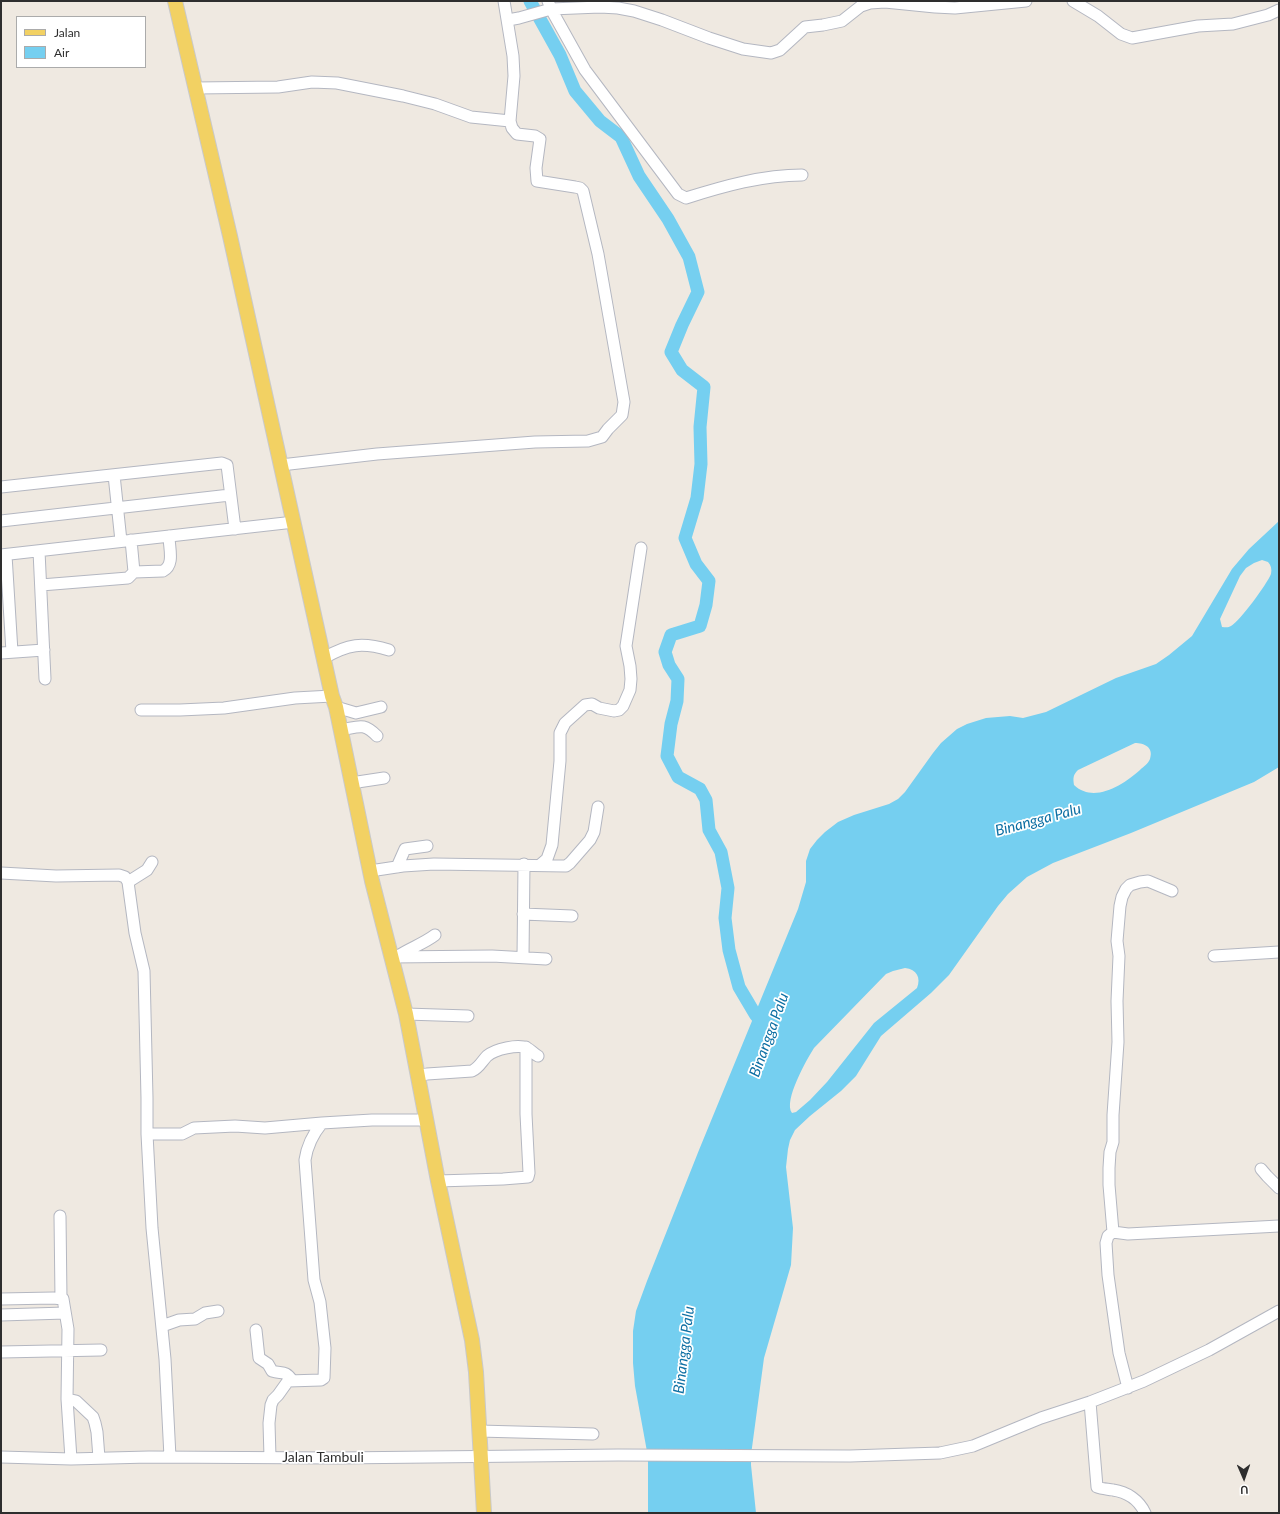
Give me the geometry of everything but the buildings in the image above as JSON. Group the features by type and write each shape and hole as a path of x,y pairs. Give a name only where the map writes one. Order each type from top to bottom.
{"main road":[{"path":"175,1 230,236 341,730 370,871 394,957 406,1014 438,1181 472,1340 476,1372 484,1513"}],"street":[{"path":"281,465 377,454 535,442 588,441 602,437 622,416 624,402 623,395 598,254 583,191 580,188 540,183 537,181 536,168 540,139 535,136 517,134 512,128 510,120 514,76 513,56 504,1"},
{"path":"508,20 531,15 547,7 600,7 634,11 743,49 771,53 780,50 805,27 823,26 842,21 860,6 870,3 885,2 955,8 1026,1"},
{"path":"1073,1 1098,16 1121,34 1132,38 1198,26 1233,24 1279,10"},
{"path":"547,7 585,70 681,196 686,198 714,189 765,177 802,175"},
{"path":"196,88 278,87 312,82 337,83 435,104 471,117 510,120"},
{"path":"1,487 222,463 227,465 235,529"},
{"path":"114,475 118,508 134,572"},
{"path":"1,521 230,495"},
{"path":"44,650 7,653 4,555 294,522"},
{"path":"41,586 128,578 134,572 163,571 166,569 170,560 169,536"},
{"path":"540,865 547,859 552,845 560,761 560,733 565,723 585,705 592,704 599,708 614,711 619,710 624,706 630,690 630,666 626,646 640,548"},
{"path":"39,551 45,679"},
{"path":"324,658 337,650 361,645 370,645 389,650"},
{"path":"141,710 224,708 295,698 334,702 356,713 381,707"},
{"path":"341,730 359,726 366,727 377,736"},
{"path":"351,783 384,778"},
{"path":"370,871 434,864 524,864 566,866 590,840 594,832 598,807"},
{"path":"397,868 404,849 428,846"},
{"path":"128,882 147,870 152,862"},
{"path":"523,957 524,864"},
{"path":"1,872 56,876 119,875 125,877 128,882 135,933 144,971 147,1134 152,1228 162,1326 170,1457"},
{"path":"1113,1232 1109,1168 1110,1152 1113,1142 1113,1114 1118,1042 1117,1001 1119,956 1117,941 1120,906 1126,889 1130,885 1140,882 1148,881 1172,891"},
{"path":"524,914 572,916"},
{"path":"394,957 406,950 423,944 435,935"},
{"path":"1214,956 1279,952"},
{"path":"394,957 492,956 546,959"},
{"path":"406,1014 468,1016"},
{"path":"417,1076 426,1074 472,1072 476,1070 481,1062 494,1051 506,1048 526,1047 538,1056"},
{"path":"438,1181 528,1177 526,1047"},
{"path":"147,1134 182,1134 194,1128 235,1126 265,1128 372,1120 427,1120"},
{"path":"270,1457 269,1423 273,1400 286,1383 292,1380 321,1380 324,1378 325,1348 320,1302 314,1280 305,1160 306,1152 314,1133 322,1123"},
{"path":"1262,1169 1279,1188"},
{"path":"60,1216 60,1299"},
{"path":"1128,1388 1119,1353 1108,1275 1106,1243 1108,1236 1113,1232 1128,1234 1279,1226"},
{"path":"1,1299 60,1299 65,1301 65,1313 68,1330 67,1399 71,1459"},
{"path":"162,1326 179,1320 195,1319 210,1311 218,1311"},
{"name":"Jalan Tambuli","path":"1,1457 71,1459 170,1457 337,1458 868,1455 951,1452 973,1446 1041,1418 1128,1388 1209,1350 1279,1311"},
{"path":"1,1315 65,1313"},
{"path":"256,1330 259,1358 268,1364 272,1371 286,1374 292,1380"},
{"path":"1,1352 101,1350"},
{"path":"67,1399 76,1401 93,1417 96,1423 98,1458"},
{"path":"1090,1402 1097,1487 1123,1492 1142,1506 1145,1513"},
{"path":"479,1431 593,1434"}],"water":[{"name":"Binangga Palu","path":"1279,521 1279,767 1254,782 1131,833 1053,863 1027,877 1008,894 998,906 949,975 931,993 881,1036 856,1076 841,1091 795,1130 790,1140 786,1167 793,1228 791,1265 764,1358 751,1455 756,1513 648,1513 648,1457 635,1386 633,1363 633,1331 636,1311 699,1150 798,909 806,882 806,861 810,849 825,832 838,822 854,815 889,804 898,799 905,792 941,743 957,729 986,718 1010,716 1023,718 1046,712 1116,678 1156,664 1192,636 1232,569 1249,549","holes":["1262,560 1268,562 1271,566 1271,574 1269,579 1253,602 1235,623 1229,627 1222,627 1220,619 1240,576 1246,568","1135,743 1145,745 1151,751 1148,762 1133,776 1117,786 1099,793 1090,793 1074,785 1075,773 1078,770","905,968 915,972 918,978 917,988 874,1023 827,1082 810,1100 796,1112 792,1113 790,1107 793,1090 814,1048 886,974"]}],"waterway":[{"name":"Binangga Palu","path":"530,1 560,55 575,91 600,121 621,137 639,176 668,219 689,257 698,292 671,352 682,370 704,387 700,427 701,464 697,498 685,538 696,564 709,581 706,605 700,626 671,635 665,652 669,665 678,679 677,701 671,724 667,756 678,777 700,789 706,800 709,830 721,852 728,888 725,918 729,950 739,987 755,1014 765,1027"}]}
